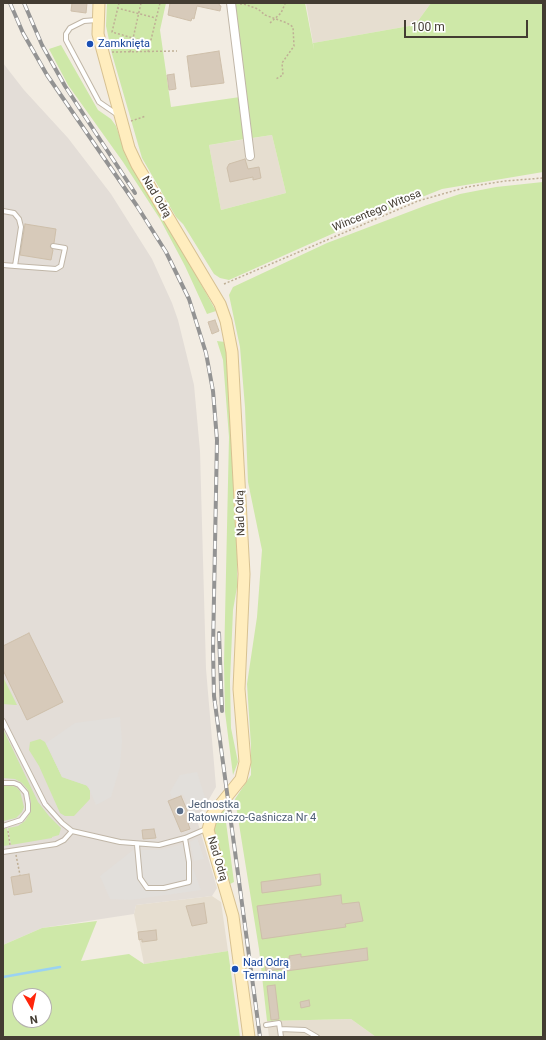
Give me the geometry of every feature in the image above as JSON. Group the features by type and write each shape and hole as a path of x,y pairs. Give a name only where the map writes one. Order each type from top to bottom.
{"street":[{"name":"Nad Odrą","path":"99,3 97,20 99,38 124,119 129,148 137,165 220,304 226,321 232,352 244,574 239,689 245,762 242,776 210,818 208,828 233,916 250,1030"},
{"path":"231,5 250,156"}],"lane":[{"path":"97,20 84,21 70,28 66,34 66,40 99,102 124,119"},
{"path":"3,211 14,213 19,220 21,227 15,266"},
{"path":"3,265 56,269 61,266 65,248 54,246"},
{"path":"3,721 45,804 62,823 72,830 96,838 137,845 159,845 184,838 208,828"},
{"path":"3,783 14,783 19,785 26,793 28,811 21,820 3,826"},
{"path":"3,852 56,844 64,840 72,830"},
{"path":"137,845 140,878 147,888 164,888 189,882 189,862 184,838"},
{"path":"266,1025 279,1023 281,1037"},
{"path":"280,1029 305,1030 316,1037"}],"path":[{"path":"119,3 112,32 150,43"},
{"path":"130,52 141,3"},
{"path":"148,52 160,3"},
{"path":"231,5 244,4 258,9 265,15 292,26 295,42 292,51 282,63 283,75 276,79"},
{"path":"270,23 282,11 285,4"},
{"path":"117,8 156,18"},
{"path":"109,52 177,51"},
{"path":"124,119 146,116"},
{"name":"Wincentego Witosa","path":"224,284 418,201 467,187 505,181 543,178"}],"shaded area":[{"path":"306,3 431,3 415,25 313,43"},
{"path":"3,63 24,90 68,138 111,194 152,259 178,320 194,385 200,451 206,669 216,787 197,820 217,888 212,896 136,905 134,914 42,928 3,945"},
{"path":"272,135 286,193 221,210 209,145"},
{"path":"120,717 122,741 120,767 111,797 96,805 88,786 62,777 46,743 75,723"},
{"path":"197,772 207,804 192,814 183,794 172,798 170,792 180,775"},
{"path":"197,838 204,859 194,861 190,842"},
{"path":"184,844 201,890 130,900 110,899 100,876 133,850 160,850"},
{"path":"212,896 221,902 228,951 144,964 134,914 136,905"},
{"path":"351,1019 376,1037 269,1037 267,1021"}],"green space":[{"path":"107,3 166,3 160,30 171,107 240,97 245,139 209,145 221,210 286,193 272,135 252,138 235,3 305,3 314,50 313,43 415,25 431,3 543,3 543,172 442,189 352,225 229,280 220,278 214,274 183,224 176,217 142,158 112,54 106,26"},
{"path":"61,45 98,110 111,119 116,126 127,158 164,217 216,311 207,314 185,266 160,219 123,162 68,85 49,49"},
{"path":"543,182 543,1037 376,1037 351,1019 267,1021 259,949 235,799 251,775 251,746 247,684 257,617 262,550 248,482 245,407 240,347 229,295 233,287 327,243 427,205 460,194 496,187"},
{"path":"217,341 225,342 231,382 237,523 237,587 233,610 230,681 231,728 238,762 233,775 225,712 224,663 229,437 223,360"},
{"path":"3,677 17,705 3,704"},
{"path":"3,729 38,802 61,828 59,835 52,838 11,845 8,828 18,826 25,821 31,811 31,802 28,790 22,783 15,779 3,778"},
{"path":"40,739 45,742 62,777 86,785 90,790 90,799 74,816 65,816 60,813 39,766 29,750 30,742"},
{"path":"8,785 16,787 20,791 24,807 22,812 16,818 3,821 3,786"},
{"path":"224,807 234,882 230,884 213,828 216,817"},
{"path":"7,828 10,845 3,846 3,829"},
{"path":"97,921 81,961 129,954 144,964 228,951 240,1037 3,1037 3,945 42,928"}],"building":[{"path":"72,3 87,3 86,13 71,11"},
{"path":"170,3 220,3 219,5 221,6 220,11 197,6 194,19 192,18 191,21 168,15"},
{"path":"219,51 224,83 191,87 187,56"},
{"path":"174,74 176,89 169,90 167,75"},
{"path":"245,159 248,169 259,167 261,178 253,180 253,177 230,182 227,168 229,164"},
{"path":"25,224 56,229 54,243 50,246 53,250 51,260 20,255"},
{"path":"215,320 219,331 212,334 208,322"},
{"path":"29,633 63,702 27,720 3,670 3,646"},
{"name":"Jednostka Ratowniczo-Gaśnicza Nr 4","path":"181,796 192,822 188,823 190,829 181,832 168,801"},
{"path":"154,829 156,838 143,839 142,830"},
{"path":"29,874 32,892 14,895 11,877"},
{"path":"320,874 321,885 262,893 261,882"},
{"path":"341,895 342,904 359,902 363,921 345,924 346,927 262,939 257,906"},
{"path":"204,903 207,923 192,926 186,906"},
{"path":"156,930 157,940 142,942 142,939 139,940 138,932"},
{"path":"367,948 368,960 286,971 283,971 283,969 266,971 265,962 290,958 289,956 301,954 301,957"},
{"path":"275,985 279,1019 271,1020 267,986"},
{"path":"309,1000 310,1006 301,1008 300,1002"}],"waterway":[{"path":"3,977 60,967"}],"railway":[{"path":"10,3 23,33 47,75 137,206 166,252 189,299 206,353 213,391 217,440 213,649 214,696 260,1037"},
{"path":"24,3 42,45 65,86 135,193"},
{"path":"219,633 222,711"}],"place":[{"name":"Zamknięta","path":"90,44"},
{"name":"Jednostka Ratowniczo-Gaśnicza Nr 4","path":"180,811"},
{"name":"Nad Odrą Terminal","path":"235,969"}]}
